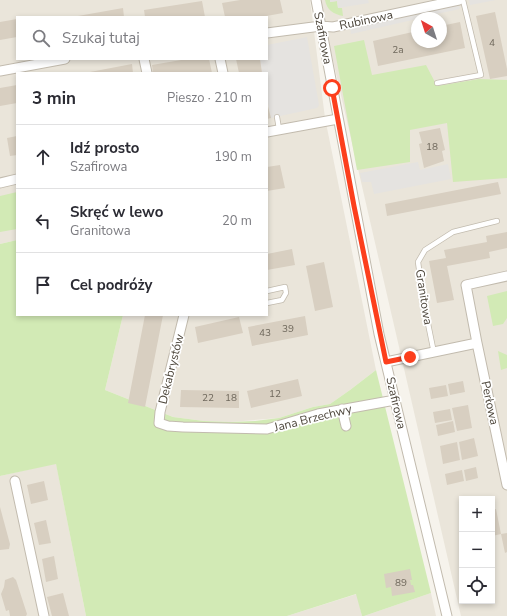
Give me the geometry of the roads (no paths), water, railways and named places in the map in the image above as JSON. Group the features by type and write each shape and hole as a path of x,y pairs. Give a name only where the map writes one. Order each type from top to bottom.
{"street":[{"name":"Szafirowa","path":"316,0 376,319 447,616"},
{"name":"Rubinowa","path":"268,33 321,26 333,27 459,0"},
{"path":"0,71 60,60"},
{"path":"144,60 146,72"},
{"path":"220,60 223,72"},
{"path":"268,132 338,119"},
{"path":"0,183 16,179"},
{"path":"386,362 477,343 466,285 507,276"},
{"name":"Dekabrystów","path":"159,423 184,316"},
{"name":"Perłowa","path":"477,343 507,485"},
{"name":"Jana Brzechwy","path":"159,423 175,426 267,429 318,414 395,400"},
{"path":"342,409 346,426"},
{"path":"15,481 44,616"}],"lane":[{"path":"438,83 481,75 463,0"},
{"path":"277,117 279,129"},
{"name":"Granitowa","path":"434,353 424,304 418,262 425,250 452,232 497,221"},
{"path":"268,291 285,287 286,293 282,300 268,303"}]}
